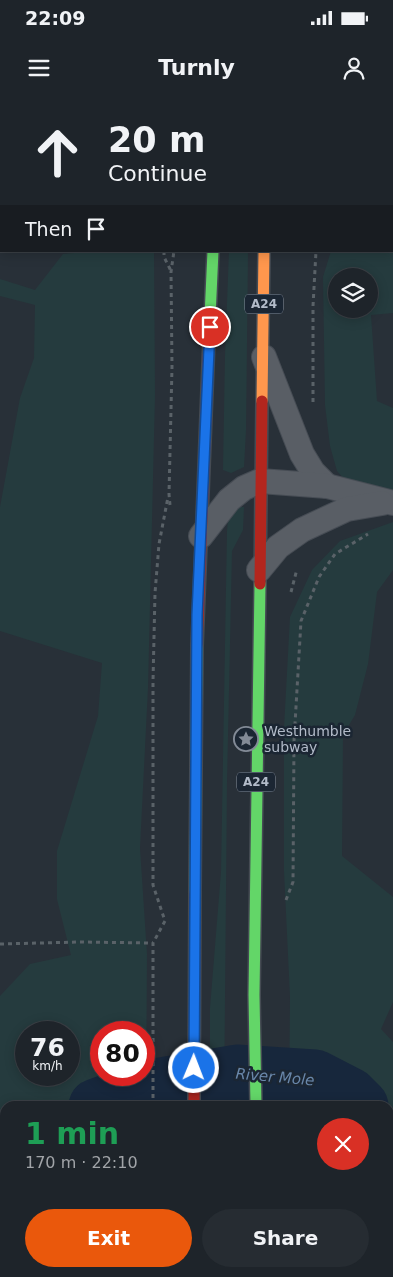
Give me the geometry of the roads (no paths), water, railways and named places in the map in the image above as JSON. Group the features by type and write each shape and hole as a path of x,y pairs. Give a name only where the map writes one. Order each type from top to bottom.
{"highway":[{"path":"194,1101 197,615 212,252"},
{"name":"A24","path":"256,1101 254,995 264,252"}],"street":[{"path":"264,356 302,454 313,472 326,486"},
{"path":"201,536 229,500 244,488 260,481 326,486 391,502"},
{"path":"259,570 278,547 302,530 347,510 391,502"}],"waterway":[{"name":"River Mole","path":"110,1101 148,1087 237,1072 315,1077 350,1095 356,1101"}],"place":[{"name":"Westhumble subway","path":"246,739"}]}
